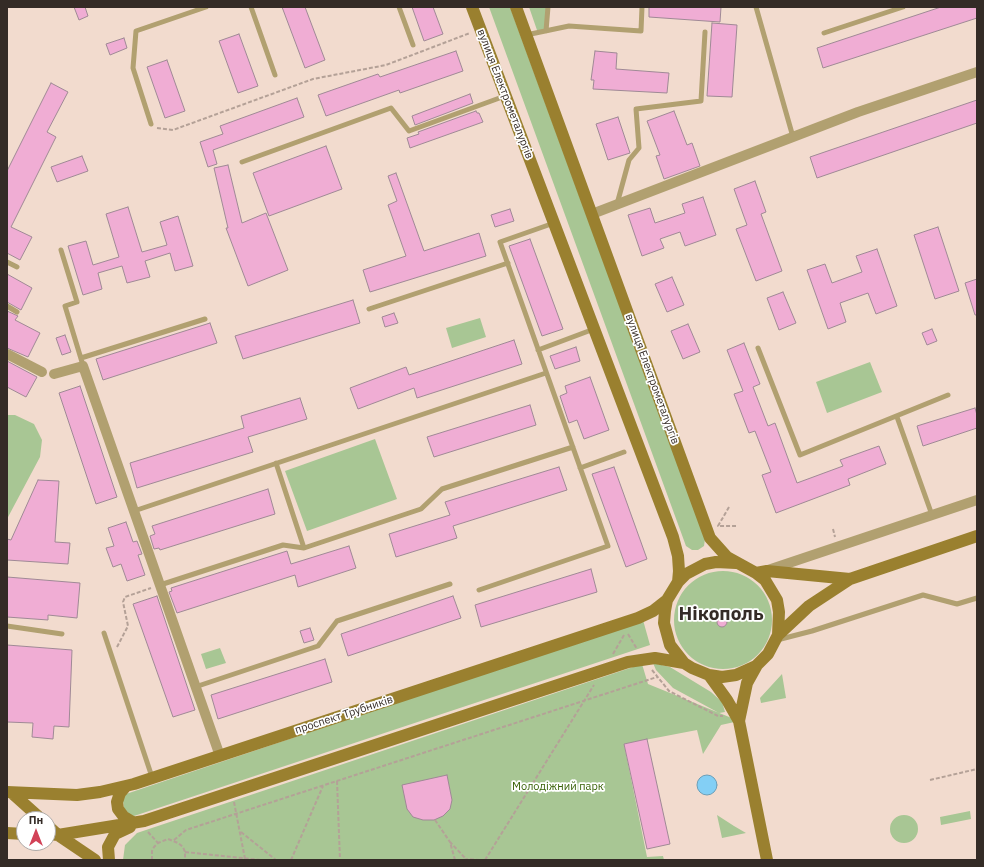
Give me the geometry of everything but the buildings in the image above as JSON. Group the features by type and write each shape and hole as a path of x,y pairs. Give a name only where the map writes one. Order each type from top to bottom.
{"main road":[{"name":"вулиця Електрометалургів","path":"472,7 555,222 673,537 679,564 678,582 667,600 665,611 666,634 676,654 684,663 709,675"},
{"name":"вулиця Електрометалургів","path":"516,7 708,532 714,544 737,564 762,572 777,600 779,612 777,638"},
{"path":"739,721 747,682 757,665 768,654 777,638 808,606 850,579 977,536"},
{"path":"678,582 686,574 705,564 727,562 737,564"},
{"path":"762,572 850,579"},
{"name":"проспект Трубників","path":"9,792 76,795 100,792 126,786 638,618 653,611 667,600"},
{"path":"109,860 108,847 115,834 232,792 628,662 655,658 684,663"},
{"path":"709,675 722,677 736,675 757,665"},
{"path":"709,675 727,700 739,721 767,860"},
{"path":"126,786 120,793 117,802 118,809 124,817 142,824"},
{"name":"проспект Трубників","path":"9,792 32,811"},
{"path":"56,835 142,824"},
{"path":"56,837 95,860"}],"street":[{"path":"592,214 858,112 977,72"},
{"path":"7,354 42,372"},
{"path":"54,374 82,362 220,756"},
{"path":"762,572 977,500"}],"lane":[{"path":"151,124 133,68 136,31 206,7"},
{"path":"251,7 275,75"},
{"path":"399,7 413,45"},
{"path":"546,31 548,7"},
{"path":"526,35 569,26 640,30 642,7"},
{"path":"756,7 793,137"},
{"path":"824,33 903,7"},
{"path":"617,204 628,160 639,148 636,109 701,101 704,32"},
{"path":"242,162 391,108 409,131 506,95"},
{"path":"479,590 608,546 500,242 555,222"},
{"path":"61,250 77,302 65,306 82,362 205,318"},
{"path":"7,262 17,267"},
{"path":"369,309 508,263"},
{"path":"7,306 17,312"},
{"path":"538,350 595,329"},
{"path":"758,348 800,455 897,417 948,395"},
{"path":"134,511 546,373"},
{"path":"897,417 932,515"},
{"path":"160,585 282,545 304,548 421,509 442,489 573,447"},
{"path":"580,468 624,452"},
{"path":"276,463 304,548"},
{"path":"195,687 318,646 337,621 450,584"},
{"path":"777,638 812,631 923,595 957,604 977,598"},
{"path":"7,626 62,634"},
{"path":"104,633 153,778"}],"path":[{"path":"151,124 157,128 173,130 314,79 386,64 481,30"},
{"path":"729,507 718,526 736,526"},
{"path":"833,528 837,542"},
{"path":"117,647 128,626 123,602 125,597 160,585"},
{"path":"610,659 626,631 637,650"},
{"path":"651,669 669,691 718,716 726,715"},
{"path":"174,840 186,830 236,813 324,786 657,677"},
{"path":"485,860 597,679"},
{"path":"930,780 977,769"},
{"path":"337,781 340,860"},
{"path":"290,860 324,786"},
{"path":"232,792 245,859"},
{"path":"436,820 450,842 465,860 480,860"},
{"path":"142,824 158,843"},
{"path":"240,832 276,860"},
{"path":"152,860 152,851 158,843 168,840 174,840 183,847 185,852 185,860"},
{"path":"450,842 455,860"},
{"path":"185,852 261,860"}],"green space":[{"path":"489,7 510,7 705,539 704,546 698,550 692,550 686,546"},
{"path":"529,7 548,7 546,31 538,33"},
{"path":"480,318 486,337 452,348 446,328"},
{"path":"870,362 882,392 827,413 816,382"},
{"path":"7,415 15,415 34,424 42,440 40,457 7,519"},
{"path":"375,439 397,499 307,531 285,471"},
{"path":"723,571 742,574 758,585 769,601 772,620 769,639 758,655 742,666 723,669 704,666 688,655 677,639 674,620 677,601 688,585 704,574"},
{"path":"643,620 650,645 134,816 130,815 124,808 123,801 126,794"},
{"path":"220,648 226,663 206,669 201,654"},
{"path":"653,663 670,667 711,692 722,702 725,712 719,713 673,688 656,670"},
{"name":"Молодіжний парк","path":"642,664 648,684 739,721 721,725 703,754 697,730 624,744 647,857 663,856 664,860 123,860 125,845 137,833"},
{"path":"782,674 786,698 761,703 760,698"},
{"path":"970,811 971,819 941,825 940,817"},
{"path":"717,815 734,826 746,833 722,838"},
{"path":"904,815 914,819 918,829 914,839 904,843 894,839 890,829 894,819"}],"water":[{"path":"707,775 714,778 717,785 714,792 707,795 700,792 697,785 700,778"}],"district":[{"name":"Нікополь","path":"721,615"}]}
